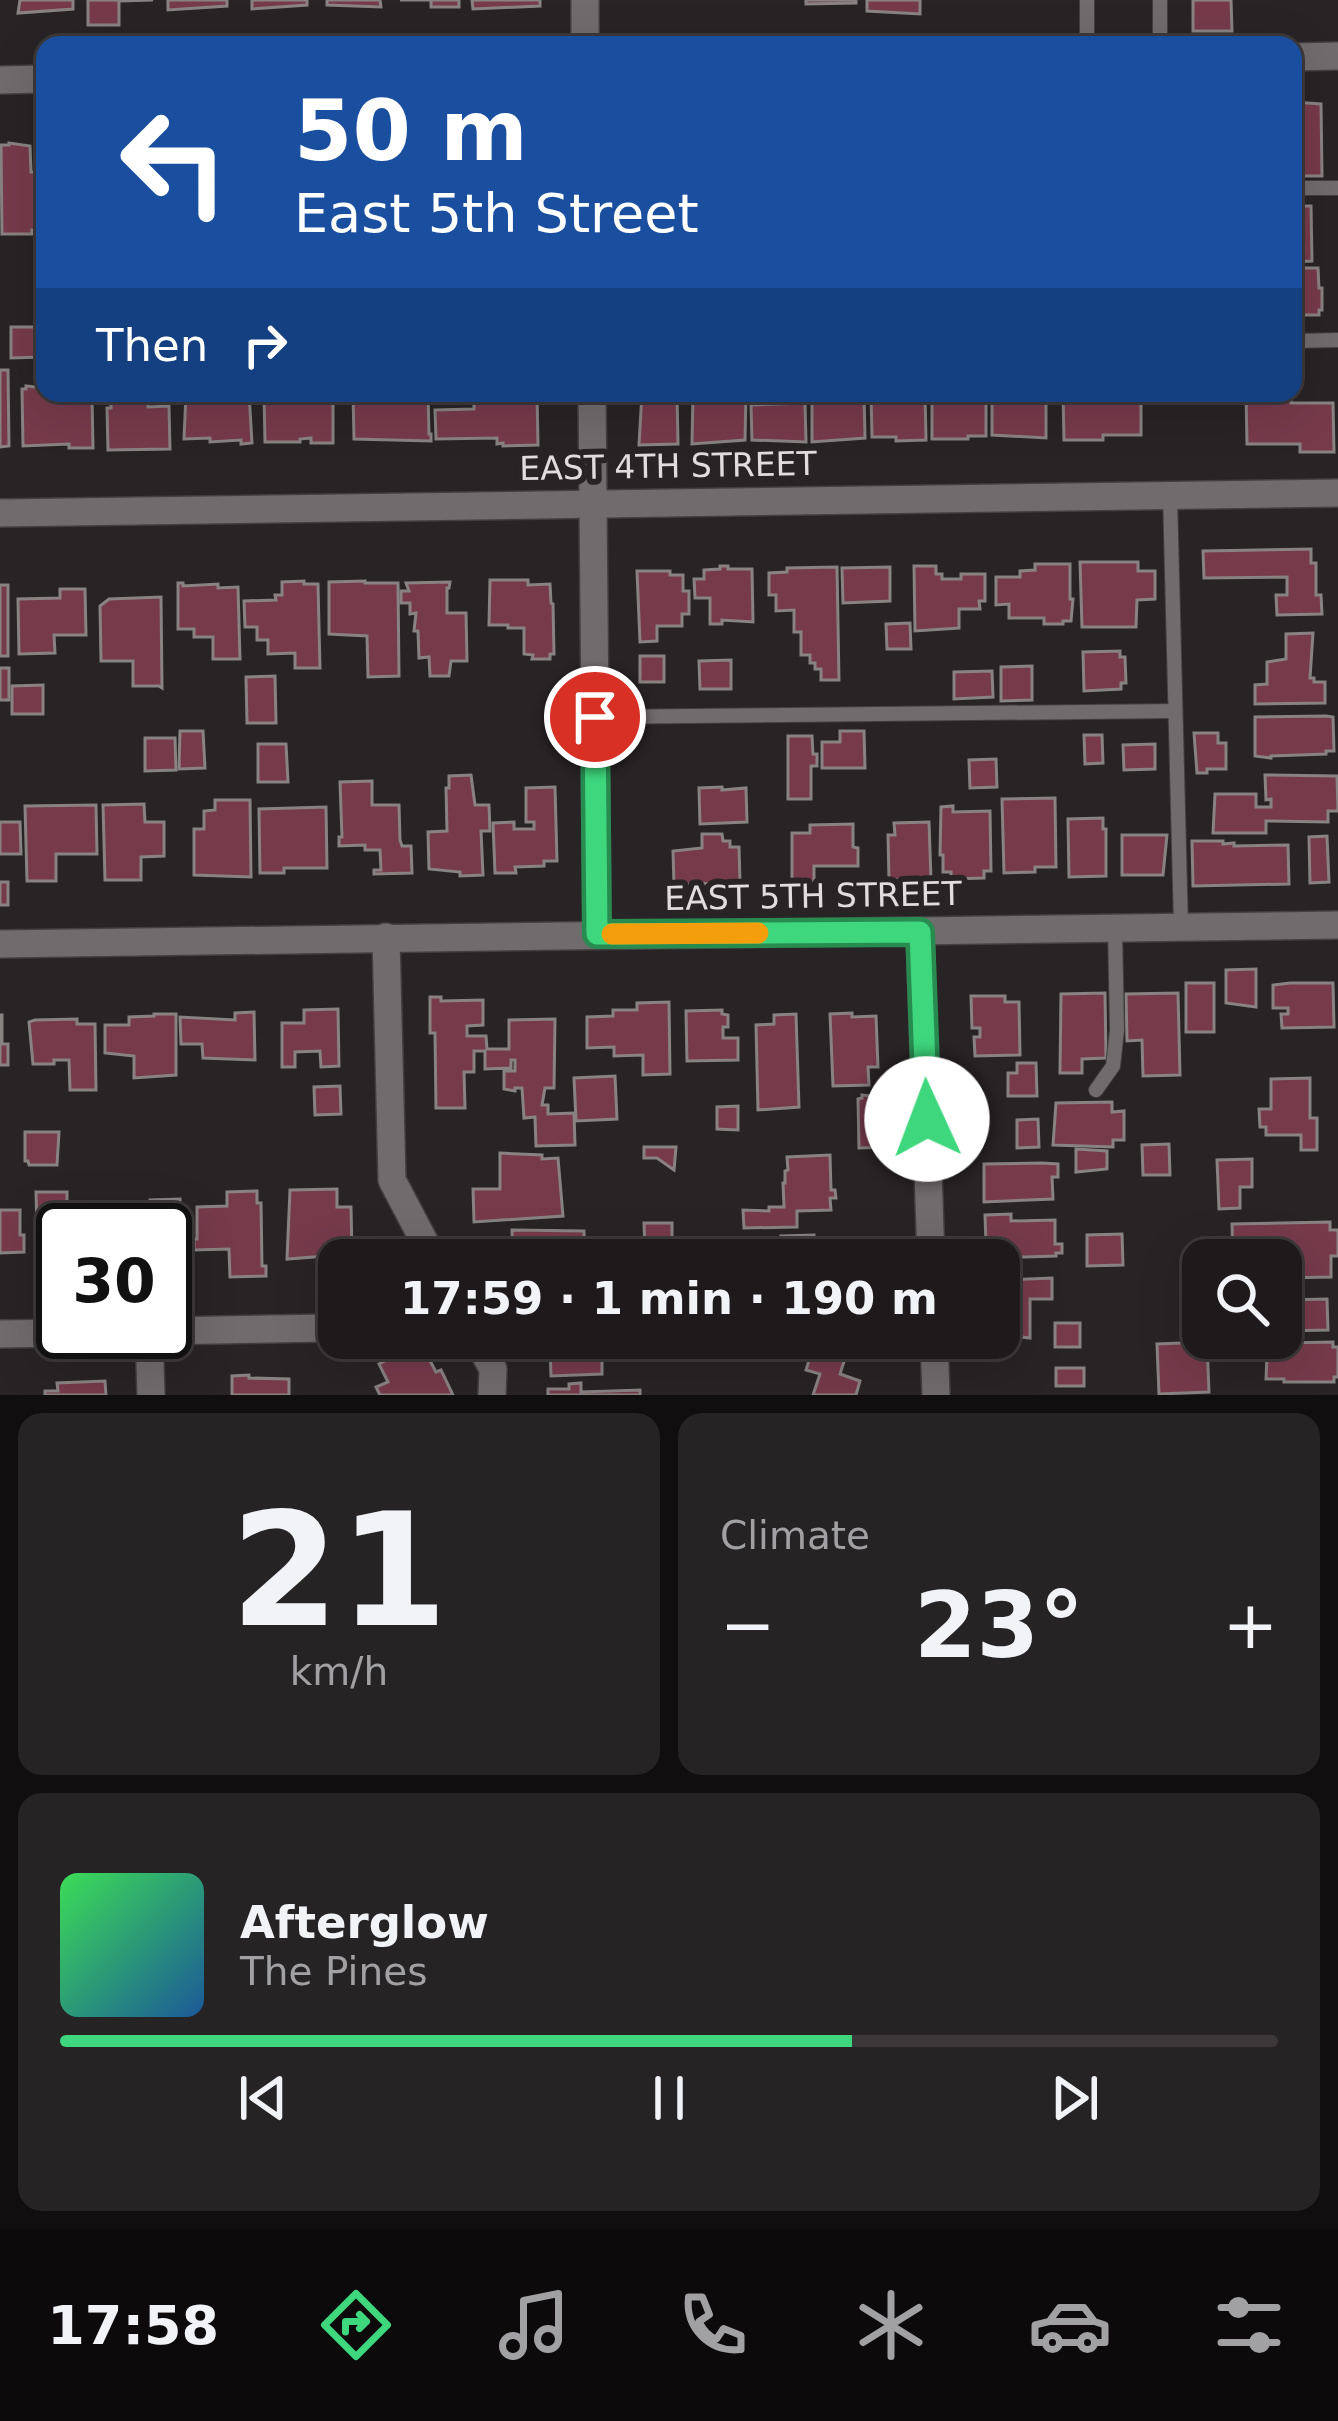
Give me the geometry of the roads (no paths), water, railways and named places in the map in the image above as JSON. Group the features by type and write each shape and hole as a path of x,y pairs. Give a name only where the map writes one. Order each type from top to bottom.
{"street":[{"path":"585,0 585,36"},
{"path":"1302,57 1338,56"},
{"path":"0,80 36,80"},
{"path":"592,402 597,934"},
{"name":"EAST 4TH STREET","path":"0,513 1338,493"},
{"name":"EAST 5TH STREET","path":"0,944 1338,925"},
{"path":"920,932 930,1239"},
{"path":"386,937 392,1180 423,1239"},
{"path":"192,1331 318,1328"},
{"path":"0,1334 36,1333"},
{"path":"150,1359 152,1395"},
{"path":"488,1359 493,1369 492,1395"},
{"path":"935,1359 936,1395"}],"lane":[{"path":"1087,0 1088,36"},
{"path":"1160,0 1160,36"},
{"path":"1302,188 1338,188"},
{"path":"1302,341 1338,340"},
{"path":"1170,495 1180,927"},
{"path":"595,717 1175,710"},
{"path":"1096,1090 1113,1066 1115,928"}]}
